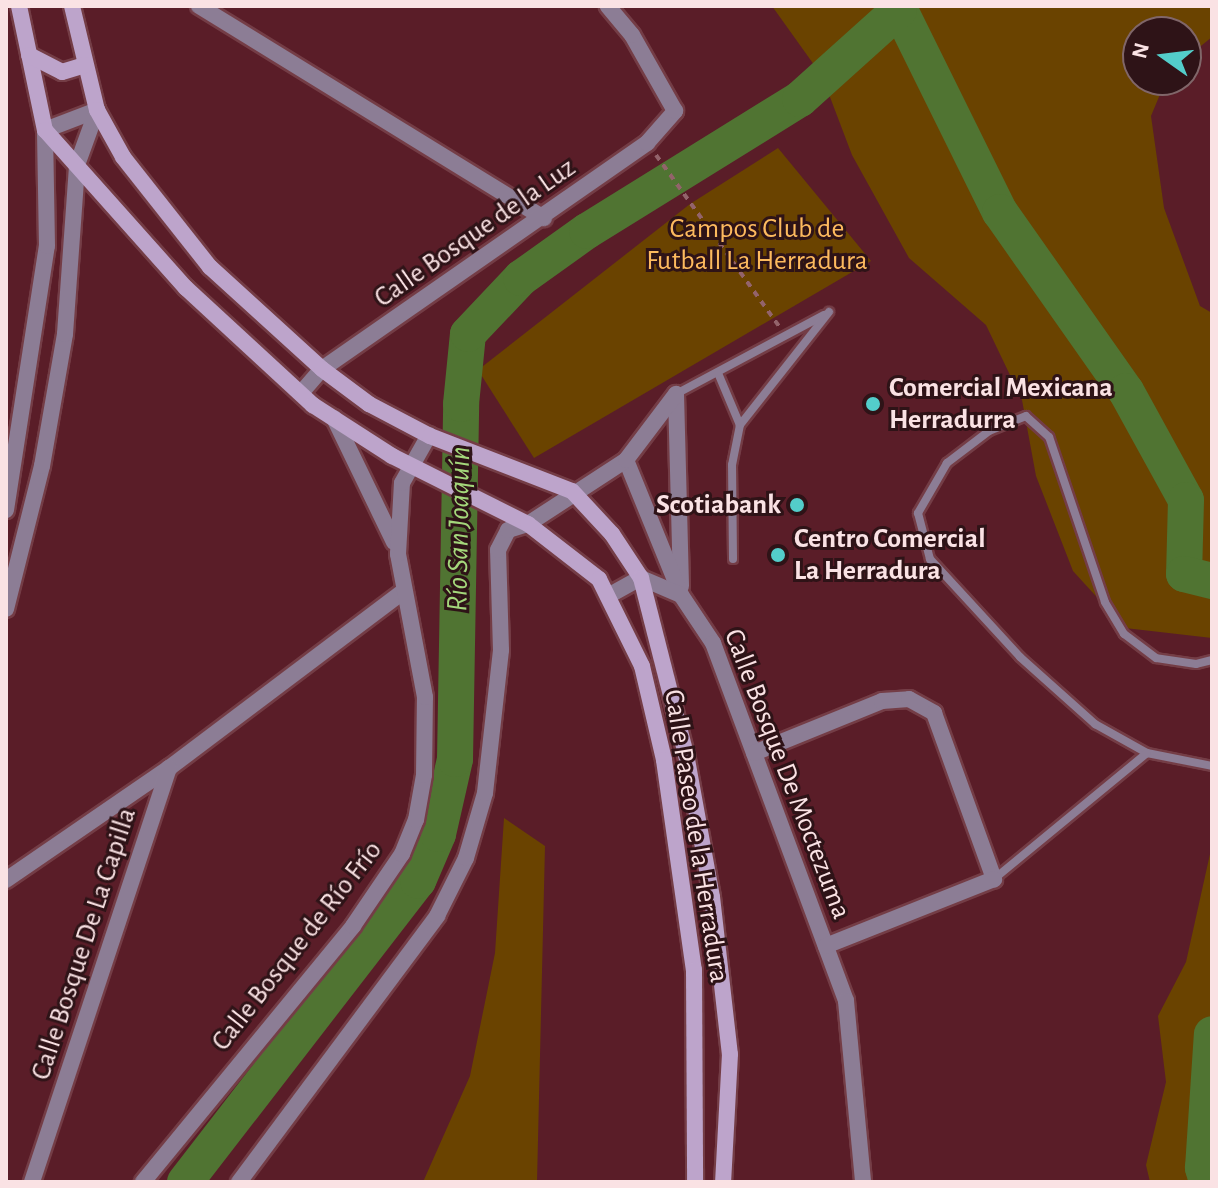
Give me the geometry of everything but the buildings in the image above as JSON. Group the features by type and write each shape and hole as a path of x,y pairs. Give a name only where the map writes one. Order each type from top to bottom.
{"main road":[{"path":"19,6 45,130"},
{"name":"Calle Paseo de la Herradura","path":"72,6 97,110 123,157 210,267 322,369 369,404 429,436 572,491 612,534 641,578 686,754 712,897 730,1054 723,1182"},
{"path":"29,55 62,72 85,65"},
{"name":"Calle Paseo de la Herradura","path":"45,130 186,288 301,393 334,418 413,466 527,523 599,579 642,666 664,760 694,970 695,1182"}],"street":[{"path":"199,6 544,218"},
{"name":"Calle Bosque de la Luz","path":"301,393 322,369 544,218 647,143 675,111 632,35 608,6"},
{"path":"6,510 47,246 45,130 97,110"},
{"path":"6,609 42,466 65,334 77,165 97,110"},
{"path":"239,1182 437,916 466,858 485,793 501,650 498,550 508,530 527,523 572,491 626,460 676,394"},
{"path":"608,596 641,578 681,595 676,394"},
{"name":"Calle Paseo de la Herradura","path":"334,418 398,554"},
{"name":"Calle Bosque de Río Frío","path":"143,1182 353,926 402,854 416,820 425,760 425,697 398,554 400,494 429,436"},
{"name":"Calle Bosque De Moctezuma","path":"626,460 681,595 713,643 846,1001 863,1182"},
{"path":"6,880 169,768 404,591"},
{"path":"754,753 882,701 909,699 934,713 994,879 826,946"},
{"name":"Calle Bosque De La Capilla","path":"32,1182 169,768"}],"lane":[{"path":"676,394 829,312 740,425 732,465 733,559"},
{"path":"718,373 740,425"},
{"path":"1212,660 1196,664 1156,658 1124,634 1105,602 1049,437 1026,416 989,431 947,463 918,513 930,559 1020,657 1095,724 1147,753 1212,766"},
{"path":"994,879 1147,753"}],"path":[{"path":"660,162 786,336"}],"green space":[{"path":"772,6 1212,6 1212,37 1202,45 1202,16 1122,16 1122,96 1159,96 1151,116 1164,208 1200,306 1212,313 1212,638 1125,628 1073,571 1036,476 1022,400 986,325 909,258 852,155 822,76"},
{"name":"Campos Club de Futball La Herradura","path":"778,148 871,261 534,458 478,370 690,204"},
{"path":"504,818 545,846 537,1182 423,1182 470,1076 495,953"},
{"path":"1212,845 1212,1182 1150,1182 1146,1165 1166,1082 1158,1016 1186,962"}],"waterway":[{"path":"898,6 1000,212 1126,391 1186,500 1184,574 1212,581"},
{"name":"Río San Joaquín","path":"185,1182 418,881 438,834 455,759 461,404 468,334 521,278 587,231 800,99 899,10"},
{"path":"1207,1182 1203,1168 1212,1034"}],"place":[{"name":"Comercial Mexicana Herradurra","path":"873,404"},
{"name":"Scotiabank","path":"797,505"},
{"name":"Centro Comercial La Herradura","path":"778,555"}]}
